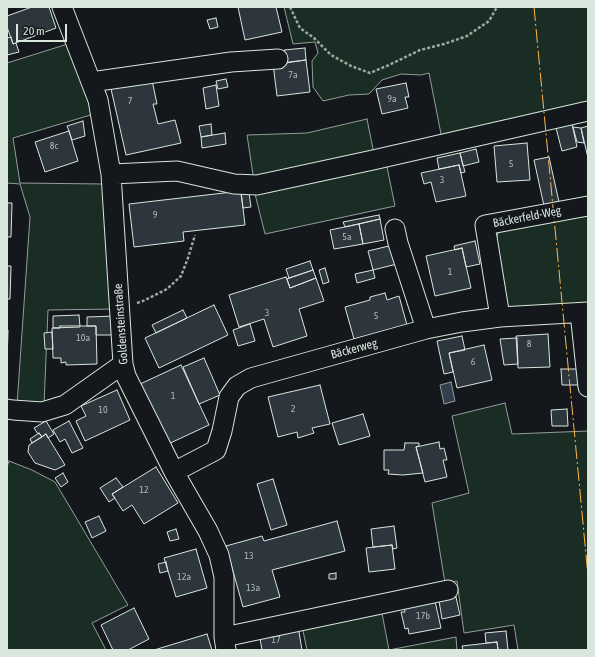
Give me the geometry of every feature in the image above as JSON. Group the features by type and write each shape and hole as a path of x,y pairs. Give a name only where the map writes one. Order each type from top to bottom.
{"street":[{"name":"Goldensteinstraße","path":"62,7 98,100 111,174 123,364 126,376 174,472 208,531 219,555 224,577 225,643"},
{"path":"91,82 231,62 278,59"},
{"path":"111,174 177,171 234,184 257,185 588,111"},
{"name":"Bäckerfeld-Weg","path":"500,316 485,225 588,206"},
{"path":"395,229 400,251 426,329"},
{"path":"584,312 588,387"},
{"name":"Bäckerweg","path":"174,472 216,450 222,431 229,397 237,386 252,378 426,329 500,316 584,312"},
{"path":"7,409 42,412 65,405 123,364"},
{"path":"225,643 448,590"}],"path":[{"path":"290,7 300,28 314,38 331,55 351,66 370,73 420,50 467,36 489,21 497,7"},
{"path":"120,308 143,301 167,289 181,276 195,235"}],"green space":[{"path":"284,7 588,7 588,105 442,139 429,73 421,75 401,74 382,80 369,94 349,95 323,101 313,87 312,61 318,53 315,42 293,44"},
{"path":"71,43 94,114 13,138 20,183 104,184 114,309 48,310 44,405 17,405 30,217 20,184 7,183 7,63"},
{"path":"367,119 374,154 254,181 247,135 307,133"},
{"path":"386,162 395,206 265,234 254,190"},
{"path":"588,211 588,305 507,311 496,241 498,233 506,226"},
{"path":"505,403 512,434 588,431 588,650 518,650 514,625 464,633 457,581 445,583 432,503 469,493 452,416"},
{"path":"9,461 32,470 55,482 128,605 92,623 106,650 7,650 7,467"},
{"path":"381,608 389,650 307,650 302,626"},
{"path":"456,637 457,650 389,650"}],"water":[{"path":"451,382 455,401 444,404 440,385"}],"building":[{"path":"32,7 49,7 56,28 13,44 7,27 7,16"},
{"path":"238,7 276,7 282,32 245,40"},
{"path":"216,18 218,27 210,29 207,20"},
{"path":"11,37 13,44 16,43 19,52 7,55 7,38"},
{"path":"305,48 306,60 285,63 284,50"},
{"path":"306,60 310,92 277,96 273,64"},
{"path":"226,79 228,87 218,89 216,81"},
{"path":"152,80 157,104 153,104 158,124 175,120 181,143 126,155 111,89"},
{"path":"406,83 409,97 405,97 408,108 382,114 376,89"},
{"path":"216,85 219,106 206,109 203,88"},
{"path":"83,121 85,136 72,140 67,126"},
{"path":"211,124 212,135 201,137 199,126"},
{"path":"572,124 577,147 562,151 556,128"},
{"path":"588,126 588,158 581,128"},
{"path":"573,127 581,128 584,143 577,142"},
{"path":"69,131 78,161 45,172 35,142"},
{"path":"225,133 226,144 202,148 201,137"},
{"path":"527,143 530,180 497,182 494,146"},
{"path":"476,149 479,162 463,166 460,153"},
{"path":"460,153 465,172 461,173 459,165 439,169 437,158"},
{"path":"549,157 559,202 544,206 534,160"},
{"path":"459,165 466,196 436,202 431,182 424,184 421,173"},
{"path":"241,191 245,225 183,232 184,241 134,247 129,204"},
{"path":"249,193 251,207 243,208 241,194"},
{"path":"7,203 12,203 11,237 7,237"},
{"path":"379,215 380,219 345,227 343,222"},
{"path":"380,219 384,240 363,244 359,224"},
{"path":"359,224 363,244 334,249 330,230"},
{"path":"475,241 480,264 466,267 462,248 455,250 454,246"},
{"path":"393,245 397,264 373,270 368,251"},
{"path":"462,248 471,288 435,296 426,256"},
{"path":"310,261 313,270 289,278 286,269"},
{"path":"7,266 11,266 10,299 7,299"},
{"path":"325,268 329,282 323,284 319,270"},
{"path":"313,270 316,278 290,288 287,279"},
{"path":"373,270 375,278 357,283 355,274"},
{"path":"286,277 290,288 316,278 324,301 299,309 307,336 273,347 264,319 239,327 229,295"},
{"path":"385,293 387,300 399,296 407,325 354,339 345,307 370,300 370,297"},
{"path":"214,305 228,335 159,368 145,338"},
{"path":"183,310 187,318 156,333 152,325"},
{"path":"79,315 80,327 53,328 53,316"},
{"path":"115,316 115,335 96,335 96,326 87,326 87,317"},
{"path":"250,324 255,341 238,346 233,330"},
{"path":"60,326 96,326 97,364 66,365 66,362 61,363 61,358 53,358 52,328 60,328"},
{"path":"7,330 8,330 7,363"},
{"path":"52,332 53,349 45,349 44,333"},
{"path":"548,334 550,367 518,368 516,336"},
{"path":"462,336 465,350 449,353 453,372 444,374 437,341"},
{"path":"517,338 518,364 504,365 500,339"},
{"path":"484,345 492,380 457,388 449,353"},
{"path":"204,358 220,395 199,404 183,367"},
{"path":"181,365 209,425 166,445 138,385"},
{"path":"561,369 578,369 579,385 562,385"},
{"path":"320,385 330,424 312,428 314,433 298,438 297,432 278,437 268,397"},
{"path":"117,390 130,420 85,441 76,421 86,416 81,406"},
{"path":"567,409 568,426 552,426 551,410"},
{"path":"363,414 370,436 339,445 332,423"},
{"path":"46,421 54,434 48,438 46,434 42,437 34,428"},
{"path":"69,421 83,448 72,453 65,439 60,442 53,430"},
{"path":"39,433 42,437 32,443 30,439"},
{"path":"46,434 65,465 55,470 35,463 28,452 29,445"},
{"path":"439,442 440,449 444,448 447,460 443,460 447,477 425,482 416,447"},
{"path":"405,443 419,443 419,446 416,447 423,473 403,475 388,474 389,470 384,470 384,450 404,450"},
{"path":"156,467 178,503 144,524 132,505 123,511 112,494"},
{"path":"63,473 68,482 61,487 55,478"},
{"path":"116,478 123,487 112,494 115,498 109,502 100,488"},
{"path":"273,479 287,525 271,530 257,484"},
{"path":"99,516 106,531 92,538 85,522"},
{"path":"337,521 345,551 272,570 280,597 243,607 226,546 262,536 264,541"},
{"path":"394,526 397,548 393,549 392,545 373,547 371,529"},
{"path":"176,529 179,539 170,541 167,532"},
{"path":"392,545 395,569 369,572 366,548"},
{"path":"196,549 207,588 176,597 164,558"},
{"path":"166,562 168,571 160,573 158,564"},
{"path":"336,573 336,579 329,579 329,574"},
{"path":"456,597 460,615 442,619 439,601"},
{"path":"435,601 441,628 409,634 408,628 405,629 401,612 405,612 404,606"},
{"path":"134,608 149,639 128,650 113,650 101,625"},
{"path":"298,626 302,650 262,650 259,633"},
{"path":"506,631 508,650 498,650 497,642 486,643 485,633"},
{"path":"207,634 212,650 154,650"},
{"path":"497,642 498,650 463,650 462,646"}],"power":[{"path":"534,7 588,576"}]}
